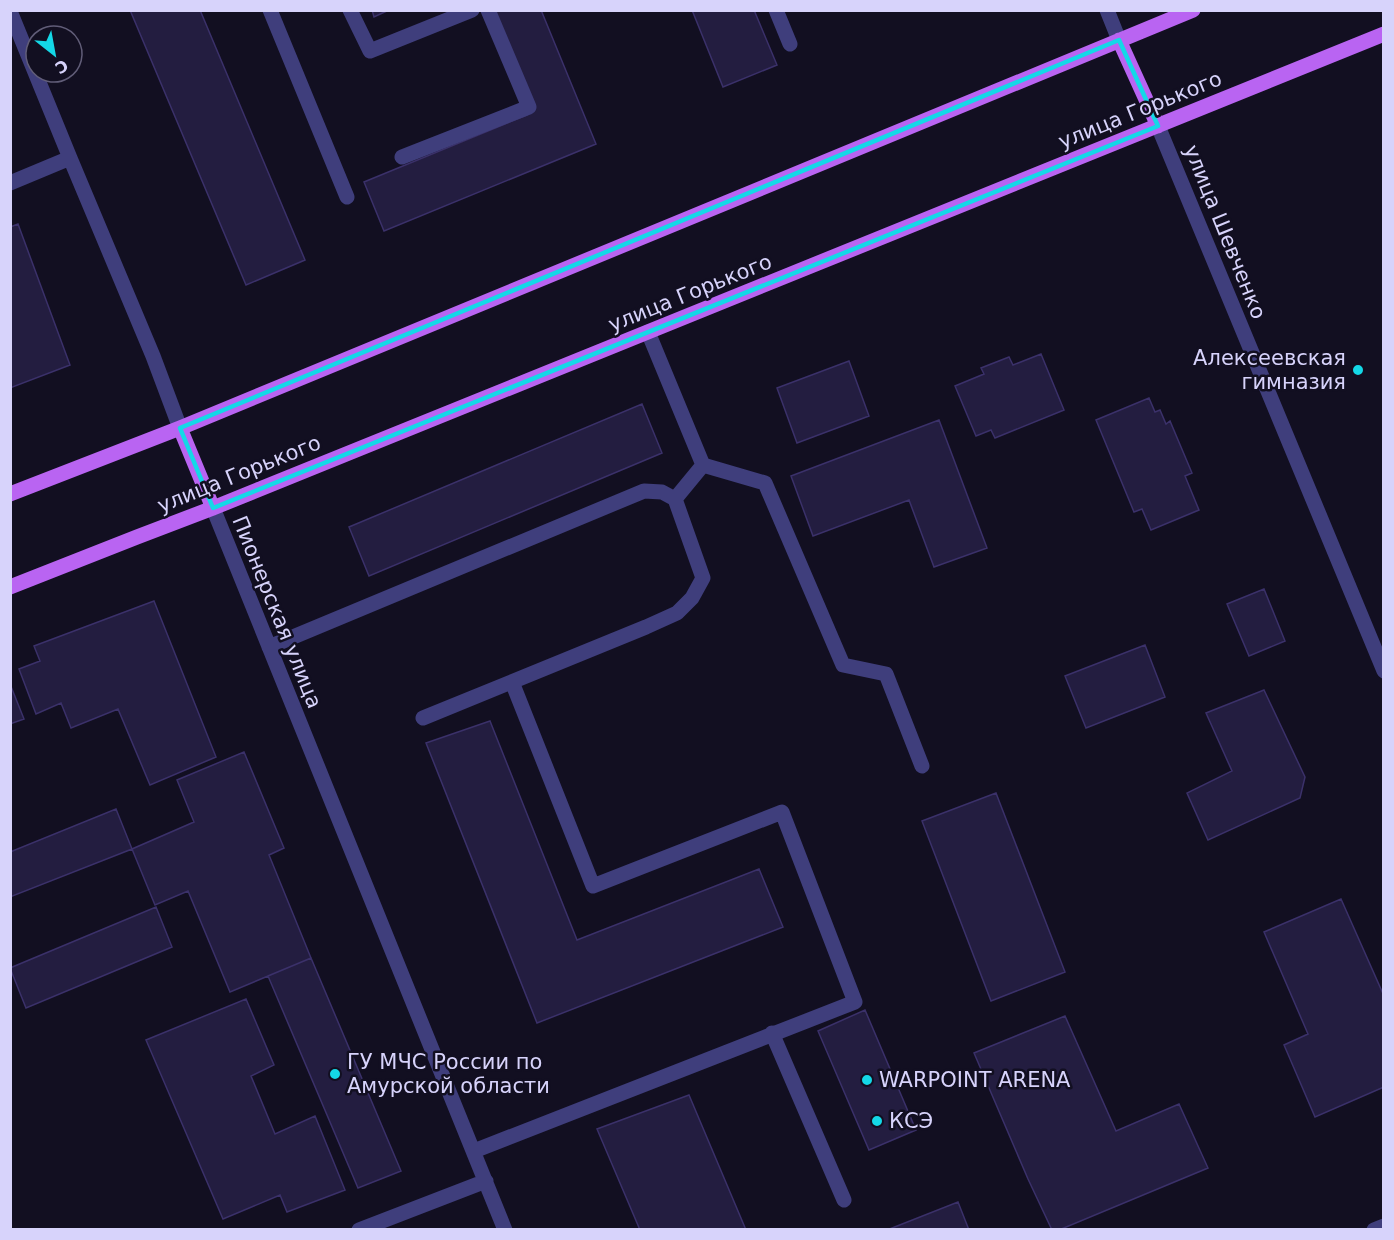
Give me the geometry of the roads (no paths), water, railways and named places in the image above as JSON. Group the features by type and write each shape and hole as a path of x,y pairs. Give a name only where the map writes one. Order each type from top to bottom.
{"main road":[{"path":"10,494 180,428 1193,10"},
{"name":"улица Горького","path":"10,587 213,508 1383,34"},
{"name":"улица Шевченко","path":"1119,40 1158,126"},
{"name":"Пионерская улица","path":"180,428 213,508"}],"street":[{"path":"270,10 347,197"},
{"path":"350,10 370,51 472,10"},
{"path":"402,157 529,107 488,10"},
{"path":"776,10 790,44"},
{"name":"улица Шевченко","path":"1107,10 1119,40"},
{"name":"Пионерская улица","path":"10,11 153,356 180,428"},
{"name":"улица Шевченко","path":"1158,126 1383,671"},
{"path":"10,183 70,158"},
{"path":"648,332 703,465"},
{"path":"675,499 703,465"},
{"path":"703,465 765,483 843,665 886,674 922,766"},
{"path":"268,647 644,490 662,492 675,499 703,578 692,598 677,614 423,718"},
{"name":"Пионерская улица","path":"213,508 505,1230"},
{"path":"474,1151 855,1002 782,812 593,886 512,682"},
{"path":"772,1033 844,1200"},
{"path":"360,1230 486,1181"},
{"path":"1374,1230 1383,1226"}],"place":[{"name":"Алексеевская гимназия","path":"1358,370"},
{"name":"ГУ МЧС России по Амурской области","path":"335,1074"},
{"name":"WARPOINT ARENA","path":"867,1080"},
{"name":"КСЭ","path":"877,1121"}]}
